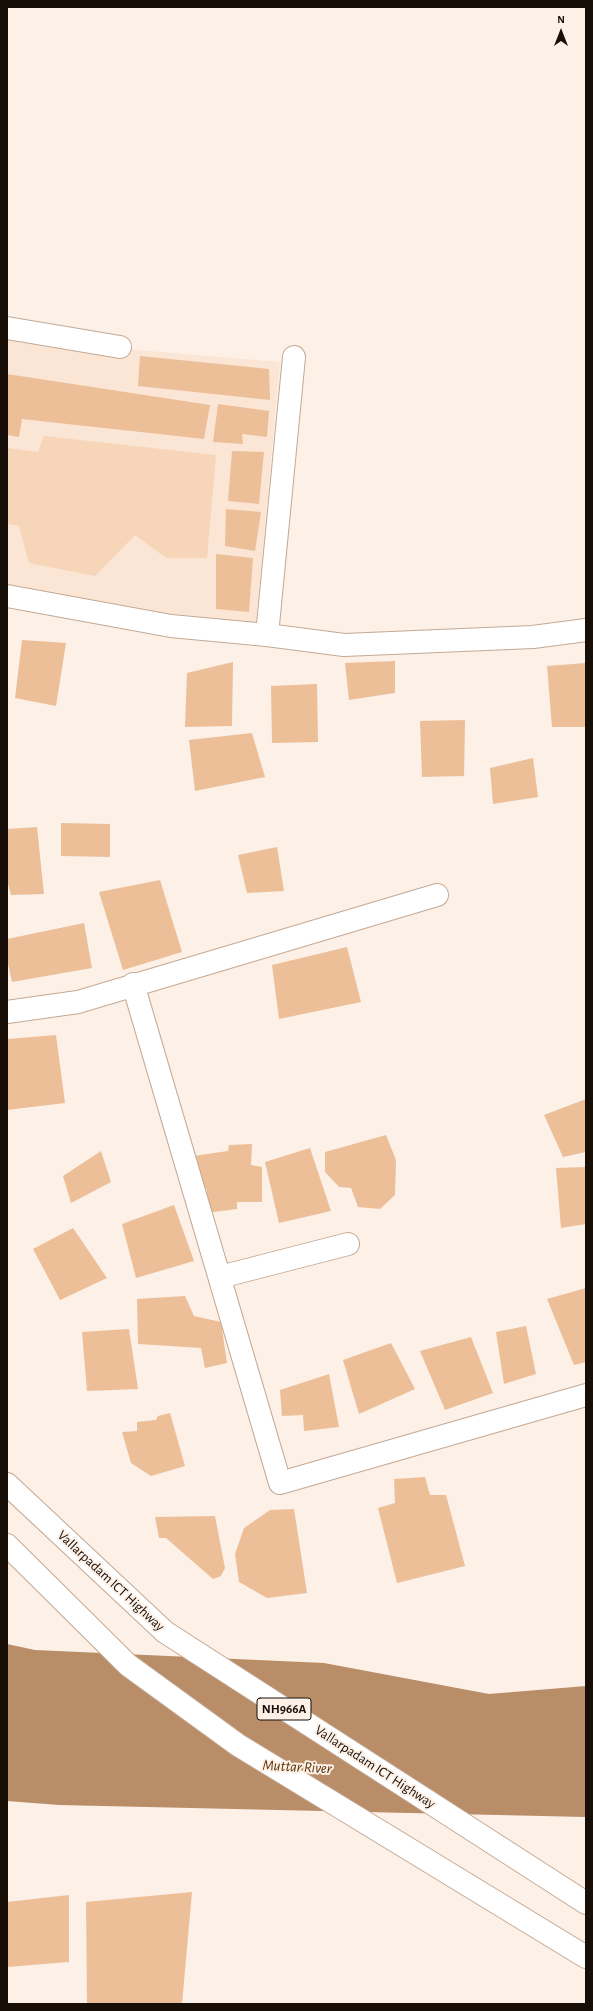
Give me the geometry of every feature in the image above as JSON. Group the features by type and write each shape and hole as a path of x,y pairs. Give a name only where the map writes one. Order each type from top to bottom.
{"main road":[{"path":"7,328 120,347"},
{"path":"267,635 294,356"},
{"path":"7,596 171,626 267,635 344,645 533,637 586,630"},
{"path":"7,1012 78,1002 133,984 437,895"},
{"path":"133,984 280,1483 586,1395"},
{"path":"220,1277 348,1244"},
{"name":"Vallarpadam ICT Highway","path":"7,1484 165,1632 586,1903"},
{"path":"7,1545 128,1665 238,1745 586,1957"}],"shaded area":[{"path":"7,339 280,362 256,624 109,606 7,587"},
{"path":"44,436 216,455 207,558 166,558 135,535 95,576 29,563 19,526 7,524 7,448 38,452"}],"water":[{"name":"Muttar River","path":"7,1644 35,1650 324,1663 489,1694 586,1686 586,1817 59,1805 7,1801"}],"building":[{"path":"140,356 269,369 270,400 138,386"},
{"path":"7,374 210,405 204,439 22,419 19,437 7,435"},
{"path":"218,404 269,411 267,437 242,434 243,444 213,442"},
{"path":"232,451 264,452 259,504 228,501"},
{"path":"226,509 261,512 255,551 225,546"},
{"path":"216,554 253,558 249,612 216,609"},
{"path":"22,640 66,643 56,706 15,698"},
{"path":"395,661 395,693 349,700 345,663"},
{"path":"233,662 232,726 185,727 187,673"},
{"path":"586,663 586,727 552,727 547,666"},
{"path":"317,684 318,742 272,743 271,686"},
{"path":"465,720 464,776 422,777 420,721"},
{"path":"252,733 265,777 195,791 189,740"},
{"path":"533,758 538,797 493,804 490,768"},
{"path":"61,823 110,824 110,857 61,856"},
{"path":"37,827 44,894 11,895 7,880 7,829"},
{"path":"277,847 284,891 247,893 238,855"},
{"path":"160,880 182,952 123,970 99,892"},
{"path":"84,923 92,968 12,982 7,959 7,939"},
{"path":"347,947 361,1002 279,1019 272,965"},
{"path":"56,1035 65,1103 7,1110 7,1039"},
{"path":"586,1099 586,1152 563,1157 544,1115"},
{"path":"386,1135 396,1160 395,1195 380,1209 358,1207 351,1188 339,1187 325,1172 325,1152"},
{"path":"252,1144 251,1165 262,1167 262,1202 237,1202 237,1209 206,1213 207,1189 198,1186 193,1156 228,1151 229,1145"},
{"path":"310,1148 331,1211 279,1223 265,1162"},
{"path":"101,1151 111,1182 71,1203 63,1176"},
{"path":"586,1167 586,1224 561,1228 556,1168"},
{"path":"174,1205 194,1261 136,1278 122,1224"},
{"path":"73,1228 107,1278 60,1300 33,1249"},
{"path":"586,1288 586,1362 574,1365 547,1299"},
{"path":"185,1296 194,1316 221,1322 227,1363 205,1368 201,1348 138,1344 137,1299"},
{"path":"526,1326 536,1374 504,1384 496,1332"},
{"path":"129,1329 138,1389 87,1391 82,1332"},
{"path":"471,1337 493,1393 445,1410 420,1351"},
{"path":"391,1343 415,1389 359,1414 343,1360"},
{"path":"329,1374 339,1427 304,1431 303,1415 282,1416 280,1390"},
{"path":"170,1413 185,1466 151,1476 131,1463 122,1432 137,1431 137,1422 156,1420 158,1416"},
{"path":"425,1477 430,1495 446,1495 465,1566 397,1583 378,1508 395,1503 394,1479"},
{"path":"294,1509 307,1593 267,1598 239,1582 235,1554 244,1528 270,1510"},
{"path":"215,1516 225,1568 221,1576 213,1579 166,1538 159,1538 155,1517"},
{"path":"192,1892 182,2004 87,2004 86,1902"},
{"path":"69,1895 69,1962 7,1967 7,1902"}]}
